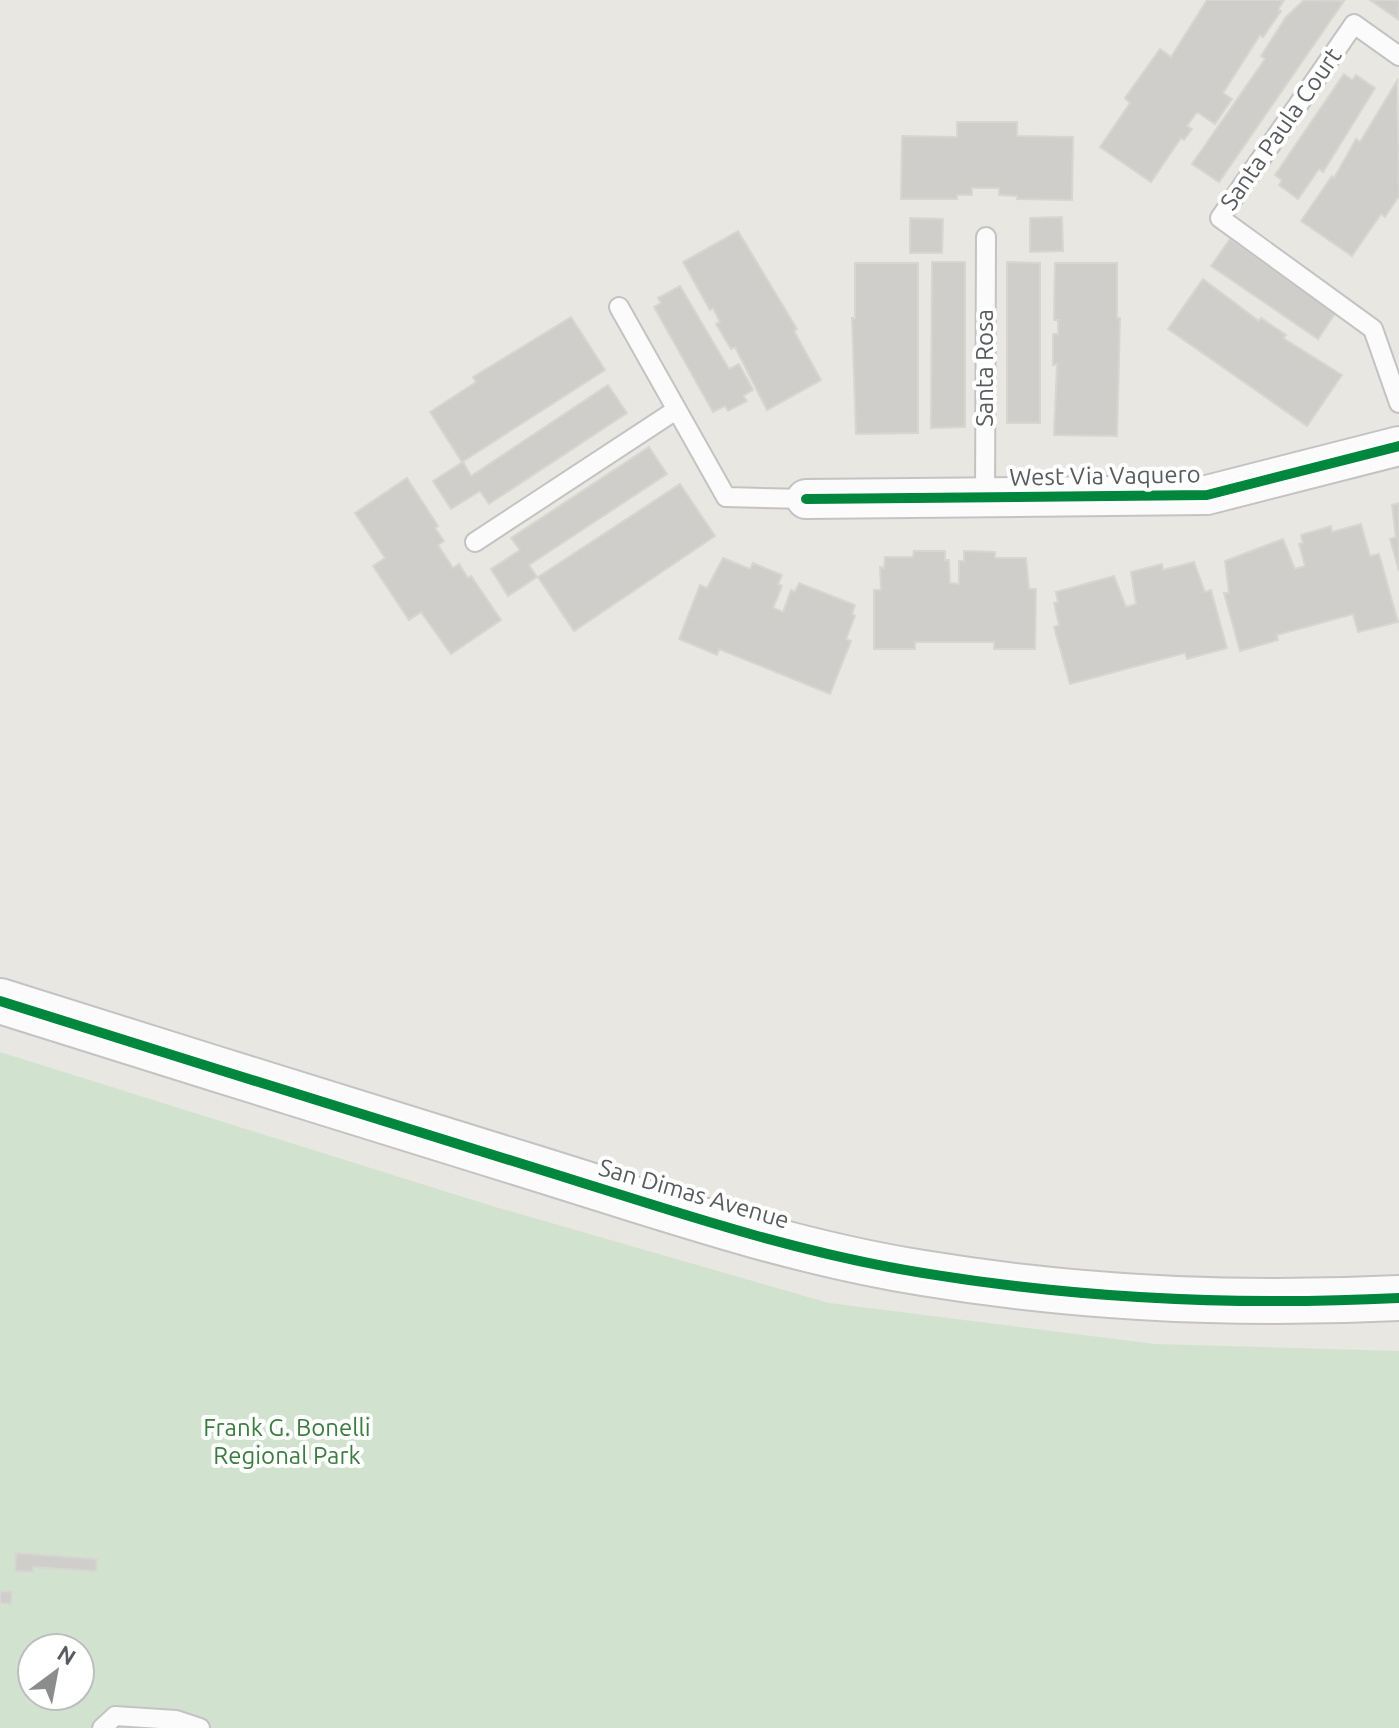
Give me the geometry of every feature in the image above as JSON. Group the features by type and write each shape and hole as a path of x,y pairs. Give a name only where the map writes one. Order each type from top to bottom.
{"street":[{"name":"West Via Vaquero","path":"806,499 1207,495 1399,446"},
{"name":"San Dimas Avenue","path":"0,1001 698,1219 818,1251 921,1273 1035,1288 1167,1299 1280,1304 1399,1298"}],"lane":[{"name":"Santa Paula Court","path":"1399,56 1354,24 1220,218 1373,329 1399,403"},
{"name":"Santa Rosa","path":"985,499 986,237"},
{"path":"619,307 726,497 806,499"},
{"path":"475,542 676,410"},
{"path":"102,1728 115,1716 176,1720 200,1728"}],"green space":[{"name":"Frank G. Bonelli Regional Park","path":"0,1052 492,1206 829,1303 1155,1344 1399,1351 1399,1728 0,1728"}],"building":[{"path":"1207,0 1284,0 1278,10 1281,11 1263,37 1260,35 1223,93 1232,99 1215,124 1197,112 1187,126 1192,129 1184,140 1181,138 1151,182 1100,147 1130,103 1125,98 1160,49 1171,57"},
{"path":"1304,0 1344,1 1219,182 1192,164 1265,59 1261,56 1286,17"},
{"path":"1370,0 1399,0 1399,20"},
{"path":"1344,74 1352,80 1356,75 1375,88 1323,172 1319,169 1298,199 1279,185 1282,180 1275,175"},
{"path":"1397,81 1399,196 1385,217 1381,214 1352,256 1301,221 1332,176 1334,178 1356,139 1360,142"},
{"path":"957,122 1017,122 1017,136 1073,137 1072,200 1017,199 1017,196 999,195 999,188 972,188 972,195 957,195 957,199 901,199 902,136 957,137"},
{"path":"1062,217 1063,251 1030,252 1030,218"},
{"path":"910,218 943,219 942,253 910,253"},
{"path":"738,231 797,329 794,331 821,380 767,410 735,347 731,349 716,324 720,322 713,308 710,310 683,262"},
{"path":"1230,239 1336,312 1318,339 1211,266"},
{"path":"932,262 965,262 965,427 931,428"},
{"path":"1007,262 1040,263 1040,423 1007,423"},
{"path":"855,263 918,263 918,433 856,434 852,318 855,318"},
{"path":"1055,263 1117,263 1117,318 1120,318 1117,436 1054,435 1057,364 1053,365 1053,334 1058,334 1058,320 1054,320"},
{"path":"1203,279 1259,321 1261,318 1286,335 1283,338 1342,375 1307,426 1168,329"},
{"path":"680,286 729,369 739,364 753,390 743,396 747,401 728,411 725,406 713,412 654,307 661,303 658,298"},
{"path":"571,317 605,370 462,462 430,412 476,382 473,377"},
{"path":"608,385 627,413 489,504 480,491 451,509 433,481 463,462 471,476"},
{"path":"649,447 667,474 529,565 537,577 508,596 491,569 520,550 511,538"},
{"path":"407,478 438,526 435,528 444,541 438,545 453,568 459,564 468,578 471,576 501,620 451,654 421,612 409,620 373,566 385,558 355,513"},
{"path":"680,484 715,536 574,631 538,577"},
{"path":"1399,503 1399,571 1390,539 1396,537 1392,505"},
{"path":"1361,524 1370,556 1379,554 1398,622 1358,632 1353,614 1277,635 1278,640 1240,651 1224,593 1229,593 1225,561 1283,539 1295,569 1305,566 1299,544 1303,543 1301,535 1331,526 1332,532"},
{"path":"914,551 945,551 945,560 949,560 950,583 959,584 959,561 964,561 964,551 995,552 995,558 1026,558 1029,589 1036,589 1035,649 994,649 994,642 915,642 915,649 874,649 874,590 881,590 880,567 884,568 885,557 913,557"},
{"path":"723,558 750,569 753,563 782,575 778,584 782,586 773,608 783,612 791,590 795,592 799,583 855,605 852,614 855,616 846,639 851,641 830,694 719,649 717,655 679,639 700,585 707,588"},
{"path":"1194,562 1205,592 1211,590 1227,648 1187,659 1185,653 1070,684 1054,627 1059,625 1054,603 1058,602 1056,592 1114,576 1126,607 1136,604 1131,572 1162,564 1163,570"},
{"path":"16,1553 97,1559 96,1571 33,1567 33,1572 15,1571"},
{"path":"0,1591 12,1592 11,1604 0,1603"}],"cycle path":[{"path":"806,499 1207,495 1399,446"},
{"path":"0,1001 677,1213 775,1241 873,1264 982,1282 1161,1298 1280,1301 1399,1298"}]}
